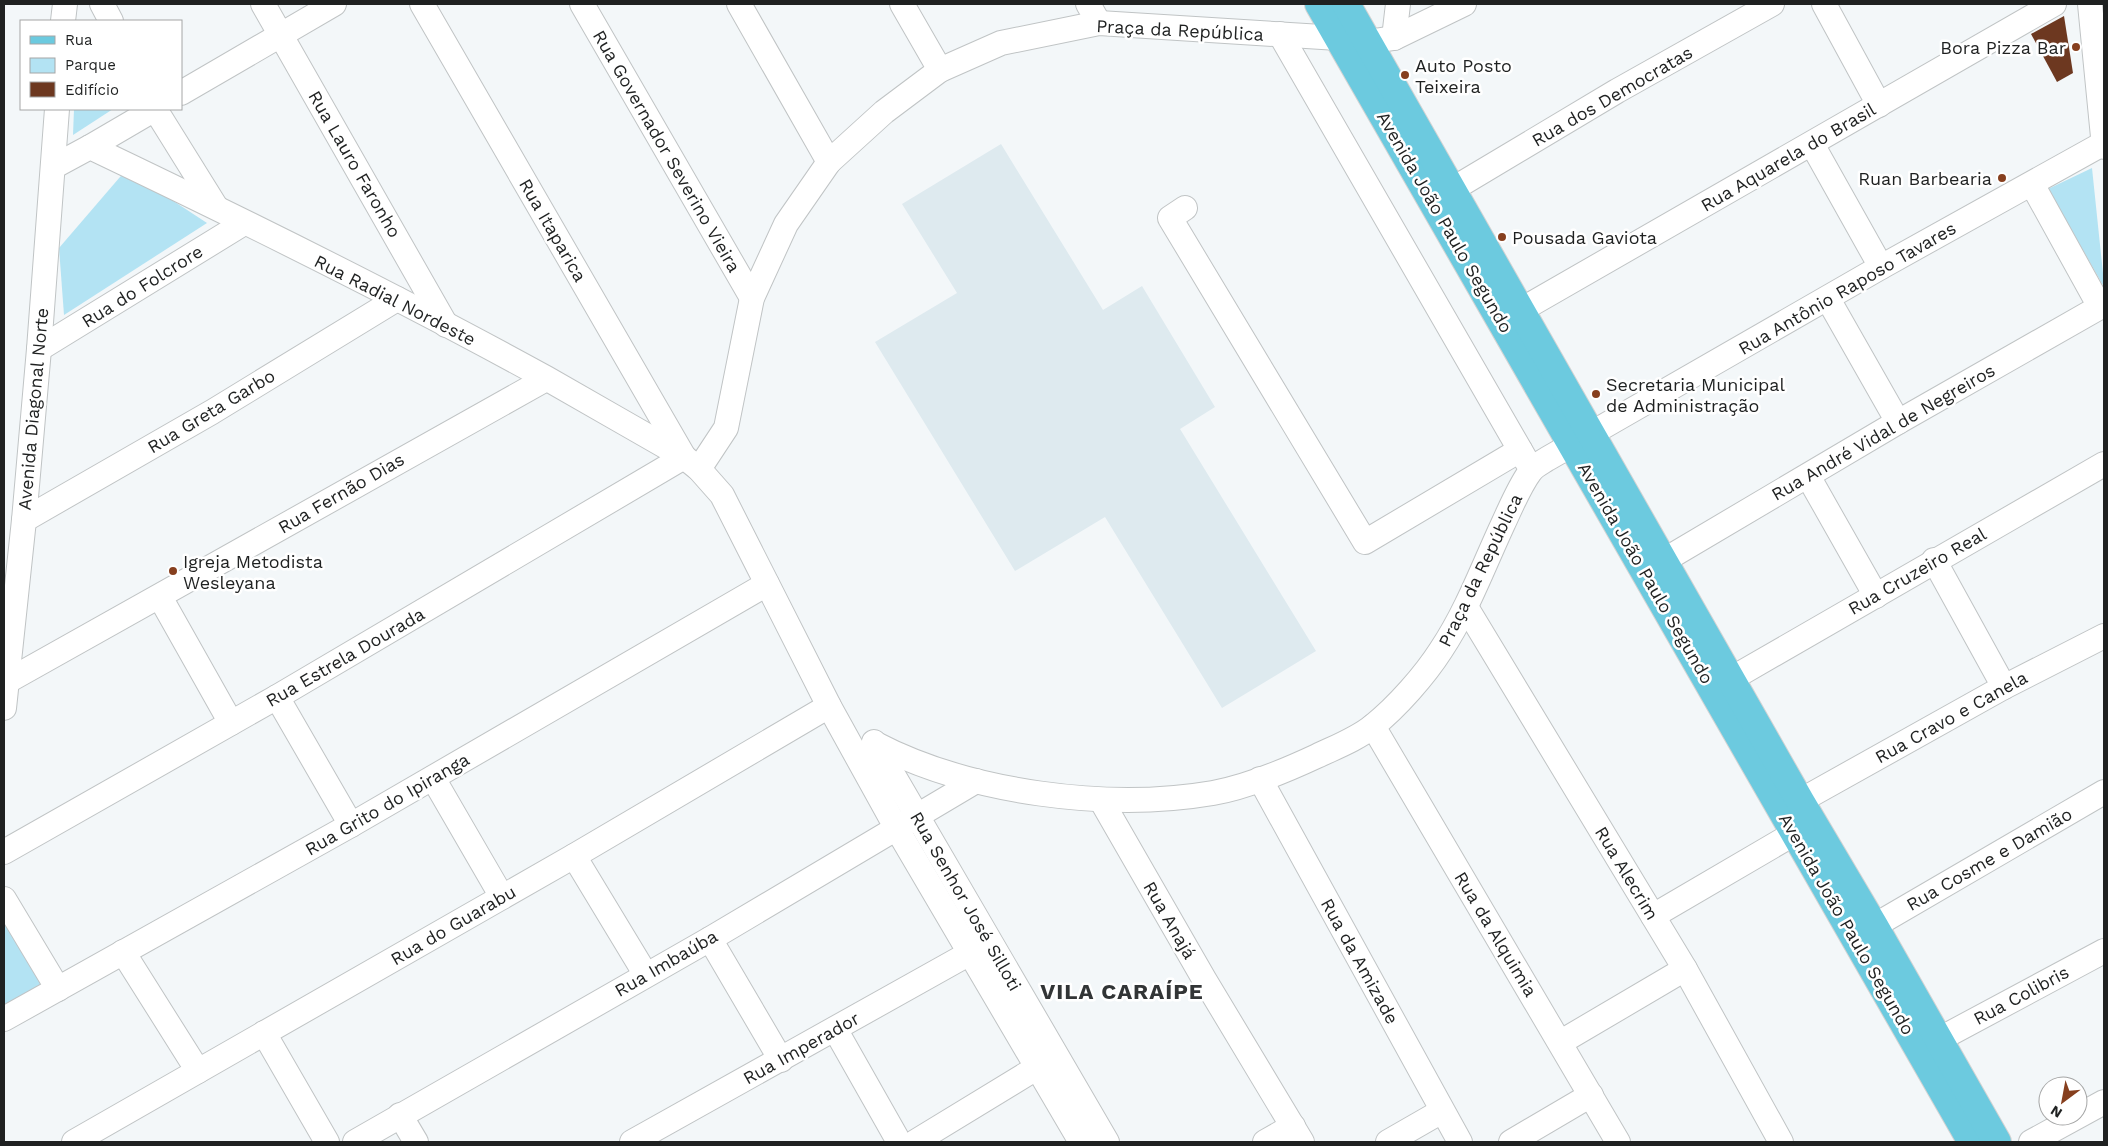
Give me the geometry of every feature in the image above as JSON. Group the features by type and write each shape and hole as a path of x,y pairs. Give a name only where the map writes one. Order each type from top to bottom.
{"main road":[{"name":"Avenida João Paulo Segundo","path":"1319,4 1582,439 1663,561 1997,1142"},
{"name":"Avenida João Paulo Segundo","path":"1346,4 1521,310 1582,439 1794,833 1972,1142"}],"street":[{"path":"63,20 65,4"},
{"path":"102,4 110,20"},
{"name":"Rua Lauro Faronho","path":"263,4 446,325"},
{"path":"182,92 334,4"},
{"name":"Rua Itaparica","path":"422,4 692,463"},
{"name":"Rua Governador Severino Vieira","path":"582,4 752,298"},
{"path":"740,4 829,162"},
{"path":"902,4 940,70"},
{"path":"1394,38 1398,4"},
{"name":"Praça da República","path":"692,463 726,428 752,298 786,224 829,162 884,112 940,70 1001,42 1094,14 1367,42 1394,38 1464,4"},
{"name":"Rua dos Democratas","path":"1453,189 1617,91 1772,4"},
{"path":"1824,4 1880,105"},
{"name":"Rua Aquarela do Brasil","path":"1521,310 2054,4"},
{"path":"2090,4 2104,147"},
{"name":"Praça da República","path":"1280,34 1531,470"},
{"name":"Avenida Diagonal Norte","path":"4,708 11,586 24,520 57,110"},
{"path":"53,167 153,110"},
{"path":"156,110 216,207"},
{"name":"Rua Antônio Raposo Tavares","path":"1582,439 1881,267 2104,143"},
{"path":"1812,144 1881,267"},
{"name":"Rua Radial Nordeste","path":"90,147 216,207 244,223 397,299 546,379 692,463 722,495"},
{"path":"2032,184 2102,307"},
{"path":"1185,208 1170,218 1308,428 1365,542 1520,450"},
{"name":"Rua do Folcrore","path":"39,349 244,223"},
{"name":"Rua Greta Garbo","path":"24,520 212,412 397,299"},
{"path":"1828,299 1898,422"},
{"name":"Rua André Vidal de Negreiros","path":"1663,561 1898,422 2102,307"},
{"name":"Rua Fernão Dias","path":"6,682 160,598 341,493 546,379"},
{"name":"Praça da República","path":"874,743 904,758 942,772 976,781 1041,793 1101,800 1155,799 1215,793 1260,779 1309,760 1373,726 1418,680 1441,650 1466,607 1514,500 1531,470 1547,458 1582,439"},
{"name":"Rua Estrela Dourada","path":"4,852 692,463"},
{"name":"Rua Cruzeiro Real","path":"1730,679 2104,464"},
{"path":"1808,476 1876,596"},
{"name":"Rua Senhor José Silloti","path":"722,495 829,706 897,829 1081,1142"},
{"path":"1934,560 2004,687"},
{"name":"Rua Grito do Ipiranga","path":"4,1019 433,778 768,584"},
{"path":"160,598 231,723"},
{"name":"Rua Alecrim","path":"1466,607 1653,916 1781,1142"},
{"name":"Rua Cravo e Canela","path":"1800,801 2004,687 2104,636"},
{"path":"277,697 351,824"},
{"name":"Rua do Guarabu","path":"74,1142 574,856 829,706"},
{"name":"Rua da Alquimia","path":"1373,726 1618,1142"},
{"path":"842,727 874,743"},
{"name":"Rua Senhor José Silloti","path":"874,743 1107,1142"},
{"path":"433,778 502,897"},
{"name":"Rua da Amizade","path":"1260,779 1460,1142"},
{"name":"Rua Imbaúba","path":"355,1142 710,938 976,781"},
{"name":"Rua Cosme e Damião","path":"1874,926 2104,792"},
{"name":"Rua Anajá","path":"1101,800 1204,979 1297,1134"},
{"path":"1653,916 1794,833"},
{"path":"574,856 646,975"},
{"path":"4,899 58,989"},
{"path":"710,938 781,1060"},
{"name":"Rua Colibris","path":"1938,1040 2104,951"},
{"path":"123,952 198,1071"},
{"name":"Rua Imperador","path":"632,1142 970,953"},
{"path":"1560,1042 1684,969"},
{"path":"835,1029 899,1142"},
{"path":"264,1033 327,1142"},
{"path":"915,1142 1038,1067"},
{"path":"1511,1142 1591,1095"},
{"path":"2031,1142 2104,1102"},
{"path":"1388,1142 1442,1111"},
{"path":"400,1115 416,1142"},
{"path":"1265,1142 1297,1134"}],"shaded area":[{"path":"1001,144 1103,310 1142,286 1215,407 1180,429 1316,651 1222,708 1105,517 1015,571 875,342 957,293 902,204"}],"green space":[{"path":"74,110 111,110 73,135"},
{"path":"2092,168 2104,283 2104,287 2048,189"},
{"path":"126,170 207,223 64,315 59,248"},
{"path":"5,916 45,985 4,1009"}],"building":[{"path":"2064,16 2073,73 2057,82 2031,34"}],"place":[{"name":"Bora Pizza Bar","path":"2076,47"},
{"name":"Auto Posto Teixeira","path":"1405,75"},
{"name":"Ruan Barbearia","path":"2002,178"},
{"name":"Pousada Gaviota","path":"1502,237"},
{"name":"Secretaria Municipal de Administração","path":"1596,394"},
{"name":"Igreja Metodista Wesleyana","path":"173,571"}],"district":[{"name":"VILA CARAÍPE","path":"1122,991"}]}
